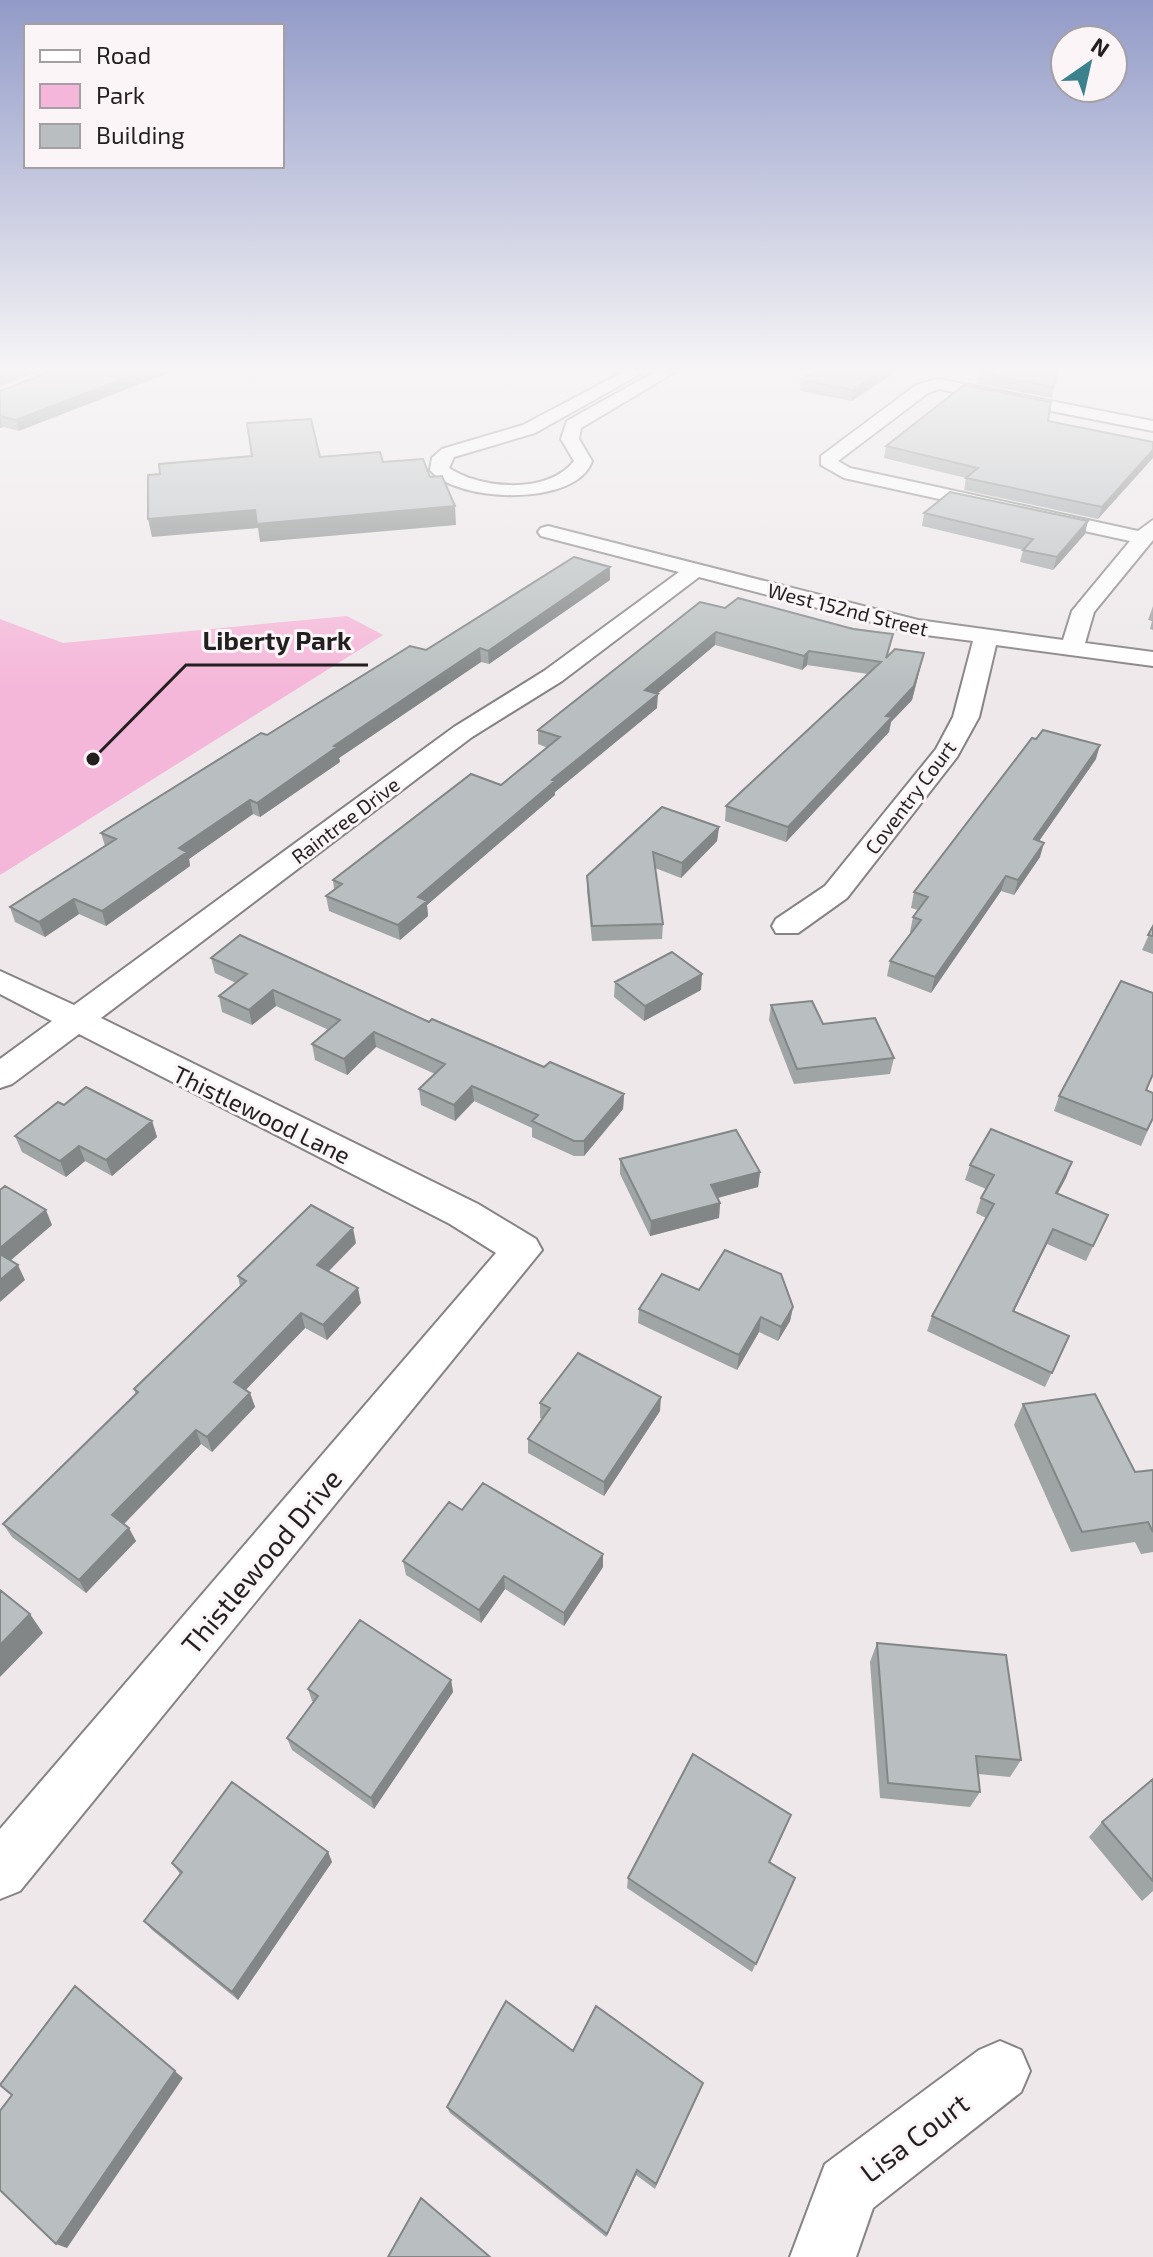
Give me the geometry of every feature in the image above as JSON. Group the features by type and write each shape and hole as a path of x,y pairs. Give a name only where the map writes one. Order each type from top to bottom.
{"street":[{"path":"447,475 456,482 486,489 526,487 570,475"},
{"path":"861,475 1148,532 1083,611 1072,648"},
{"name":"West 152nd Street","path":"548,532 879,618 986,638 1153,659"},
{"name":"Raintree Drive","path":"0,1076 463,732 553,676 694,571"},
{"name":"Coventry Court","path":"787,926 836,892 948,751 966,717 986,638"},
{"name":"Thistlewood Lane","path":"0,981 73,1021 464,1214 522,1250"},
{"name":"Thistlewood Drive","path":"0,1871 522,1250"},
{"name":"Lisa Court","path":"823,2257 848,2187 1000,2071"}],"green space":[{"path":"347,616 383,635 0,875 0,619 63,643"}],"building":[{"path":"148,475 442,476 455,506 257,524 255,510 148,519"},
{"path":"969,475 1130,475 1102,507 966,478"},
{"path":"950,492 1088,521 1057,557 1023,550 1033,539 924,513"},
{"path":"574,557 610,567 488,651 480,648 334,746 337,747 257,803 250,800 179,848 187,852 102,911 74,899 39,922 10,907 116,839 101,833 261,733 267,735 410,646 426,650"},
{"path":"738,598 853,629 893,634 886,658 895,649 924,653 914,686 886,716 892,717 788,827 726,806 881,662 809,651 804,656 716,632 645,690 658,694 552,780 555,781 418,897 427,901 398,925 326,896 342,884 333,880 471,774 501,785 560,737 538,730 700,602 725,608"},
{"path":"1043,730 1100,745 1034,839 1044,843 1018,880 1006,876 935,977 890,961 921,920 913,917 928,897 914,892 1032,738 1036,739"},
{"path":"662,807 719,827 682,863 653,852 663,924 592,926 587,876"},
{"path":"240,935 429,1022 432,1019 544,1067 550,1062 624,1094 584,1141 574,1141 532,1121 538,1115 472,1086 454,1105 419,1089 445,1064 374,1032 344,1059 312,1044 340,1020 273,990 249,1010 219,996 247,974 211,958"},
{"path":"672,952 702,974 645,1006 615,982"},
{"path":"1121,981 1153,993 1153,1074 1146,1090 1153,1093 1153,1118 1147,1130 1059,1096"},
{"path":"812,1001 823,1024 875,1018 894,1058 797,1069 771,1005"},
{"path":"86,1087 152,1121 106,1160 79,1146 60,1161 15,1136 58,1102 64,1105"},
{"path":"991,1129 1072,1162 1056,1193 1108,1215 1093,1246 1053,1229 1013,1311 1069,1336 1052,1373 932,1316 994,1204 981,1198 994,1175 970,1165"},
{"path":"736,1130 760,1172 711,1185 720,1203 651,1221 620,1159"},
{"path":"5,1186 46,1210 0,1248 0,1190"},
{"path":"311,1205 353,1228 317,1265 358,1288 323,1325 301,1313 234,1382 250,1393 207,1437 196,1430 112,1515 129,1528 79,1580 3,1524 138,1392 134,1389 246,1281 238,1276"},
{"path":"725,1250 781,1274 793,1307 781,1327 761,1317 739,1355 639,1309 662,1274 699,1290"},
{"path":"0,1254 18,1265 0,1280"},
{"path":"578,1353 661,1397 604,1482 528,1439 550,1408 540,1403"},
{"path":"1095,1394 1135,1472 1153,1470 1153,1532 1148,1522 1082,1532 1023,1404"},
{"path":"483,1483 603,1554 564,1613 504,1576 479,1610 403,1561 449,1502 462,1510"},
{"path":"0,1590 30,1614 0,1645"},
{"path":"360,1620 451,1680 371,1798 287,1738 318,1696 308,1689"},
{"path":"877,1643 1006,1655 1021,1760 976,1756 980,1792 888,1783"},
{"path":"693,1754 791,1815 769,1862 795,1878 756,1964 628,1878"},
{"path":"1153,1779 1153,1881 1102,1822"},
{"path":"232,1782 328,1852 232,1992 144,1921 182,1872 172,1863"},
{"path":"75,1986 175,2071 56,2244 0,2190 0,2111 12,2095 0,2085"},
{"path":"506,2001 573,2051 596,2006 703,2083 656,2184 637,2170 607,2234 447,2107"},
{"path":"421,2198 490,2257 388,2257"}],"place":[{"name":"Liberty Park","path":"93,759"}]}
